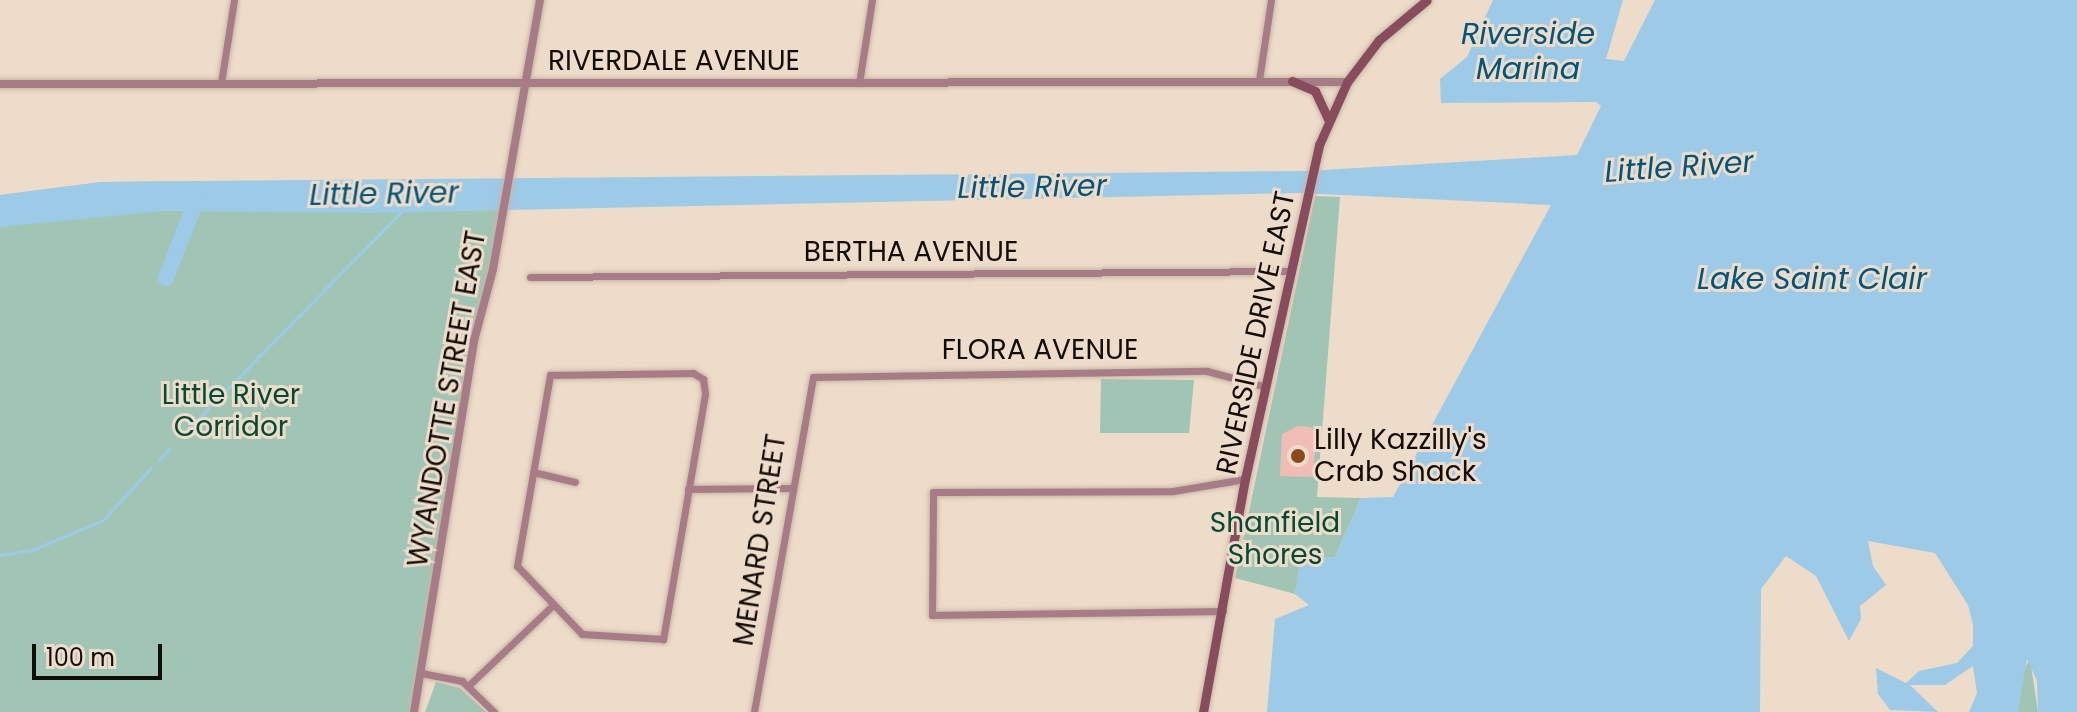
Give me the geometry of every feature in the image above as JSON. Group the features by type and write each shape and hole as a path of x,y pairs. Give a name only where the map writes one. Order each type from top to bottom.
{"main road":[{"name":"RIVERSIDE DRIVE EAST","path":"1203,712 1225,611 1245,479 1319,145 1347,82 1379,40 1427,0"},
{"path":"1292,81 1315,91 1329,121"}],"street":[{"path":"221,83 234,0"},
{"name":"WYANDOTTE STREET EAST","path":"414,712 474,341 503,217 540,0"},
{"path":"859,83 872,0"},
{"path":"1259,80 1271,0"},
{"name":"RIVERDALE AVENUE","path":"0,84 1347,82"},
{"name":"BERTHA AVENUE","path":"530,277 1292,271"},
{"name":"FLORA AVENUE","path":"813,377 1207,371 1266,387"},
{"path":"693,373 703,379 705,394 688,489 663,639 582,634 517,566 550,375 693,373"},
{"name":"MENARD STREET","path":"754,712 791,488 813,377"},
{"path":"533,472 575,482"},
{"path":"1225,611 932,615 933,492 1173,491 1245,479"},
{"path":"688,489 791,488"},
{"path":"469,685 553,605"},
{"path":"421,673 469,685 494,712"}],"green space":[{"name":"Little River Corridor","path":"509,179 474,341 414,712 0,712 0,195 102,182"},
{"name":"Shanfield Shores","path":"1315,196 1340,197 1317,497 1361,498 1335,557 1301,558 1295,594 1235,578"},
{"path":"1101,379 1194,380 1189,433 1100,433"},
{"path":"2030,659 2038,712 2018,712 2019,678"},
{"path":"436,682 460,688 486,712 425,712"}],"water":[{"name":"Lake Saint Clair","path":"1493,0 1623,0 1606,59 1624,61 1655,0 2077,0 2077,712 2038,712 2037,681 2027,659 2018,712 1969,712 1977,693 1973,666 1945,685 1910,685 1938,712 1890,710 1878,694 1876,668 1906,683 1919,671 1957,663 1973,646 1973,625 1968,605 1935,553 1868,541 1873,566 1886,585 1860,606 1861,619 1849,641 1816,576 1786,556 1761,589 1760,712 1267,712 1275,619 1309,605 1295,594 1301,558 1335,557 1361,498 1393,497 1551,205 1300,193 374,213 163,211 0,227 0,195 102,182 1306,171 1577,155 1601,106 1596,102 1441,103 1440,79 1467,57"}],"building":[{"name":"Lilly Kazzilly's Crab Shack","path":"1298,426 1311,427 1316,436 1313,477 1280,476 1282,434"}],"waterway":[{"path":"166,278 198,196"},
{"name":"Little River","path":"181,436 405,208"},
{"path":"159,460 169,449"},
{"path":"0,555 32,550 103,520 151,468"}],"place":[{"name":"Lilly Kazzilly's Crab Shack","path":"1298,456"}],"water label":[{"name":"Riverside Marina","path":"1528,51"}]}
